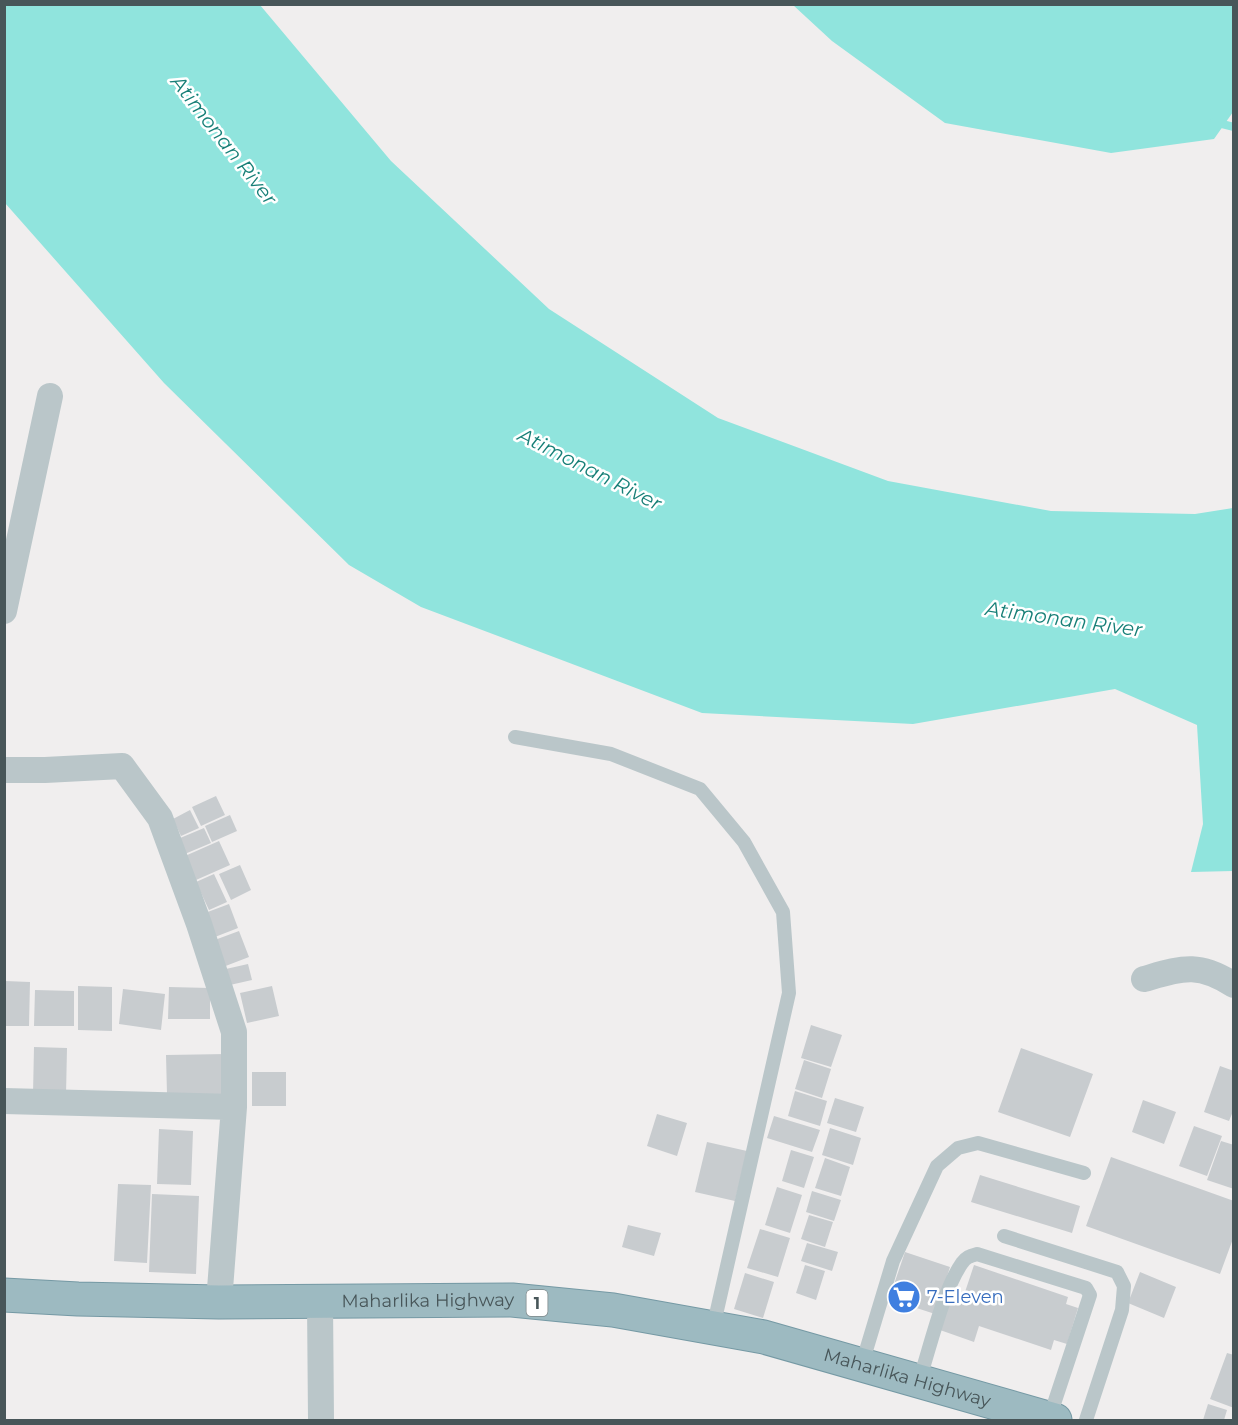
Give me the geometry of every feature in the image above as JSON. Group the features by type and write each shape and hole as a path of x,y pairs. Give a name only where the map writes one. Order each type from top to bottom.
{"highway":[{"name":"Maharlika Highway","path":"4,1294 78,1299 219,1302 512,1300 613,1310 764,1337 1052,1420"}],"street":[{"path":"4,611 50,396"},
{"path":"4,770 123,766 160,818 200,924 234,1032 234,1107 219,1302"},
{"path":"1144,979 1182,968 1215,973 1233,985"},
{"path":"4,1101 234,1107"},
{"path":"320,1302 321,1420"}],"lane":[{"path":"515,737 611,754 700,789 744,842 783,912 789,993 713,1328"},
{"path":"862,1364 893,1261 937,1166 957,1148 978,1143 1084,1173"},
{"path":"1004,1236 1117,1272 1124,1286 1122,1310 1086,1420"},
{"path":"919,1381 948,1290 961,1263 967,1257 977,1254 1086,1288 1090,1295 1052,1420"}],"water":[{"name":"Atimonan River","path":"4,5 260,5 391,161 549,309 718,418 888,481 1051,511 1195,514 1233,508 1233,871 1191,872 1203,824 1197,725 1115,689 913,724 702,713 421,607 349,565 164,383 5,203"},
{"path":"793,5 1233,5 1233,112 1214,139 1111,153 945,123 832,41"}],"building":[{"path":"216,796 225,815 201,826 192,807"},
{"path":"190,810 199,828 181,836 173,819"},
{"path":"230,815 237,831 212,842 205,826"},
{"path":"204,828 211,843 180,856 173,841"},
{"path":"219,841 230,865 196,880 185,856"},
{"path":"240,865 251,890 231,900 219,874"},
{"path":"214,874 227,902 209,910 196,882"},
{"path":"229,904 238,928 215,937 205,913"},
{"path":"239,931 249,957 223,967 212,941"},
{"path":"248,964 252,980 221,987 217,971"},
{"path":"5,981 30,982 29,1026 5,1026"},
{"path":"78,986 112,987 112,1031 78,1030"},
{"path":"272,986 279,1016 247,1023 240,993"},
{"path":"169,987 210,988 210,1019 168,1019"},
{"path":"123,989 165,994 161,1030 119,1024"},
{"path":"35,990 74,991 74,1026 34,1026"},
{"path":"811,1025 842,1035 831,1067 801,1058"},
{"path":"34,1047 67,1048 66,1095 33,1094"},
{"path":"1021,1048 1093,1074 1070,1137 998,1112"},
{"path":"227,1054 227,1094 167,1094 166,1055"},
{"path":"804,1060 831,1069 822,1098 795,1089"},
{"path":"1220,1066 1234,1071 1234,1109 1229,1121 1204,1112"},
{"path":"252,1072 286,1072 286,1106 252,1106"},
{"path":"795,1091 827,1101 820,1126 788,1116"},
{"path":"835,1098 864,1107 856,1132 827,1123"},
{"path":"1143,1100 1176,1112 1164,1144 1132,1132"},
{"path":"657,1114 687,1123 677,1156 647,1146"},
{"path":"774,1116 820,1130 812,1152 767,1138"},
{"path":"1194,1126 1222,1136 1207,1176 1179,1166"},
{"path":"830,1128 861,1138 853,1165 822,1155"},
{"path":"159,1129 193,1131 191,1185 157,1184"},
{"path":"1221,1141 1234,1145 1234,1189 1207,1180"},
{"path":"707,1142 747,1151 735,1201 695,1192"},
{"path":"791,1150 814,1157 804,1188 782,1181"},
{"path":"1111,1157 1234,1201 1234,1236 1220,1274 1086,1226"},
{"path":"825,1158 850,1167 841,1196 815,1188"},
{"path":"980,1175 1080,1206 1072,1233 971,1202"},
{"path":"118,1184 151,1185 147,1263 114,1261"},
{"path":"777,1187 802,1195 790,1233 765,1225"},
{"path":"812,1191 841,1200 834,1221 806,1212"},
{"path":"152,1194 199,1196 196,1274 149,1272"},
{"path":"809,1215 833,1222 825,1247 801,1239"},
{"path":"628,1225 661,1233 654,1256 622,1247"},
{"path":"760,1229 790,1238 778,1277 747,1268"},
{"path":"807,1243 838,1252 832,1271 801,1261"},
{"path":"905,1252 950,1267 935,1314 889,1299"},
{"path":"805,1265 825,1271 816,1300 796,1293"},
{"path":"974,1265 1068,1297 1066,1304 1078,1308 1067,1344 1054,1340 1051,1350 979,1326 974,1342 940,1330 953,1291 964,1295"},
{"path":"1140,1272 1176,1287 1164,1318 1128,1303"},
{"path":"745,1273 774,1282 763,1318 734,1309"},
{"path":"1227,1353 1234,1355 1234,1408 1210,1399"},
{"path":"1208,1404 1227,1410 1224,1420 1203,1420"}],"waterway":[{"path":"1214,122 1234,127"}],"place":[{"name":"7-Eleven","path":"904,1297"}]}
